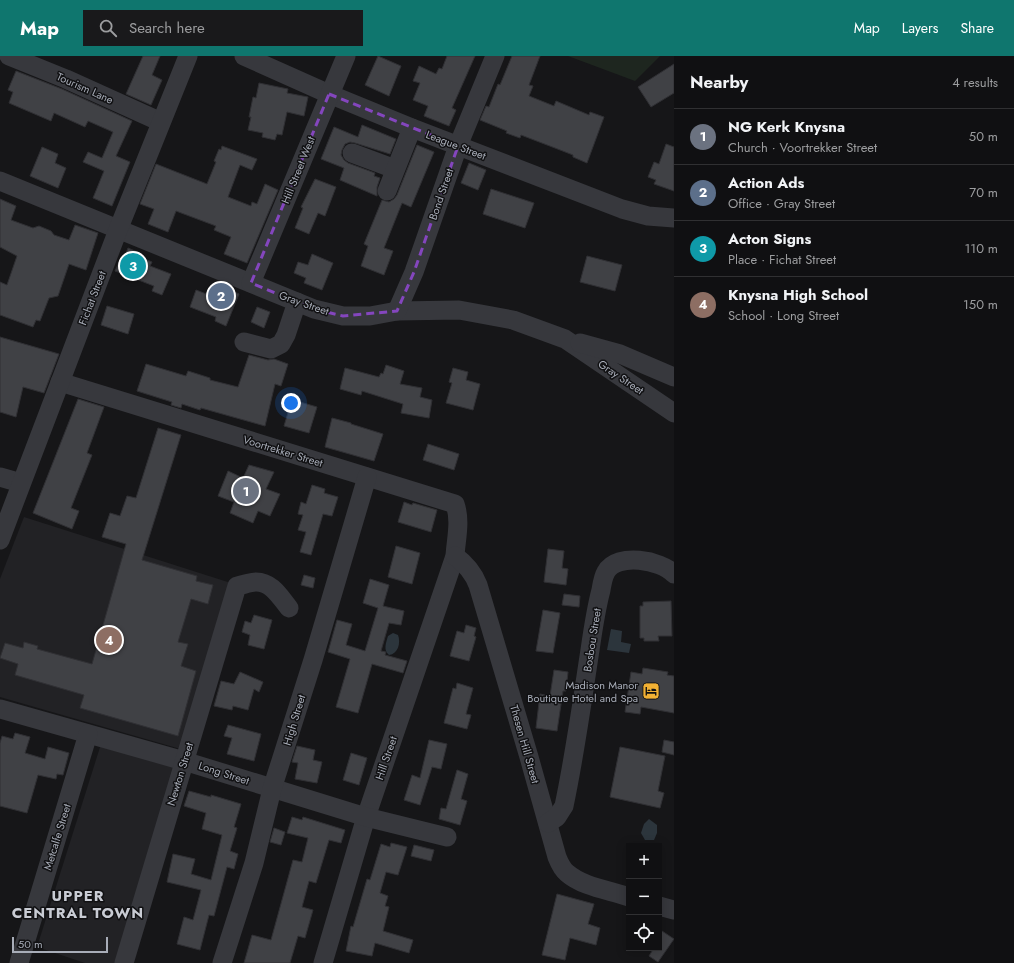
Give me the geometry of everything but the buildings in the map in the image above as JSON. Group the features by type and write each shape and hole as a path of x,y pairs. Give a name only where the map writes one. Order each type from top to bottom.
{"street":[{"name":"Tourism Lane","path":"9,56 66,79 161,122"},
{"name":"Fichat Street","path":"0,540 118,230 188,56"},
{"name":"League Street","path":"244,56 329,94 412,128 622,209 648,216 674,218"},
{"name":"Hill Street West","path":"251,283 346,56"},
{"name":"Bond Street","path":"397,310 414,272 458,146 495,56"},
{"path":"387,191 412,128"},
{"path":"352,153 395,169"},
{"name":"Gray Street","path":"0,180 118,230 314,309 343,316 370,316 397,310 459,310 513,320 565,339 674,412"},
{"path":"244,342 271,349 281,344 286,335 296,302"},
{"path":"565,339 620,354 674,377"},
{"name":"Voortrekker Street","path":"60,382 455,504 458,513 455,556"},
{"path":"0,477 21,483"},
{"name":"High Street","path":"222,963 254,862 272,789 313,660 367,477"},
{"name":"Hill Street","path":"323,963 366,817 455,556"},
{"name":"Thesen Hill Street","path":"455,556 466,564 474,575 478,585 557,856 566,872 587,884 626,895"},
{"name":"Bosbou Street","path":"548,823 557,818 564,806 597,605 605,573 615,563 632,559 659,565 671,570 674,574"},
{"name":"Newton Street","path":"124,963 237,586 256,582 270,586 289,608"},
{"name":"Long Street","path":"0,709 184,761 366,817 447,837"},
{"name":"Metcalfe Street","path":"19,963 88,734"},
{"path":"662,907 674,910"}],"highlighted area":[{"path":"329,94 458,146 414,272 397,311 343,316 314,309 251,283"}],"shaded area":[{"path":"568,56 660,56 635,81"},
{"path":"24,517 234,584 184,750 0,697 0,579"},
{"path":"611,629 622,631 621,642 631,644 629,653 607,650"},
{"path":"393,633 398,635 399,645 395,653 389,655 386,651 386,644 388,636"},
{"path":"101,744 178,766 118,963 85,963 37,947"},
{"path":"649,819 657,825 657,833 654,840 645,840 641,833 644,824"}],"place":[{"name":"Acton Signs","path":"133,266"},
{"name":"Action Ads","path":"221,296"},
{"name":"NG Kerk Knysna","path":"246,491"},
{"name":"Knysna High School","path":"109,640"},
{"name":"Madison Manor Boutique Hotel and Spa","path":"651,691"}],"district":[{"name":"UPPER CENTRAL TOWN","path":"78,904"}]}
